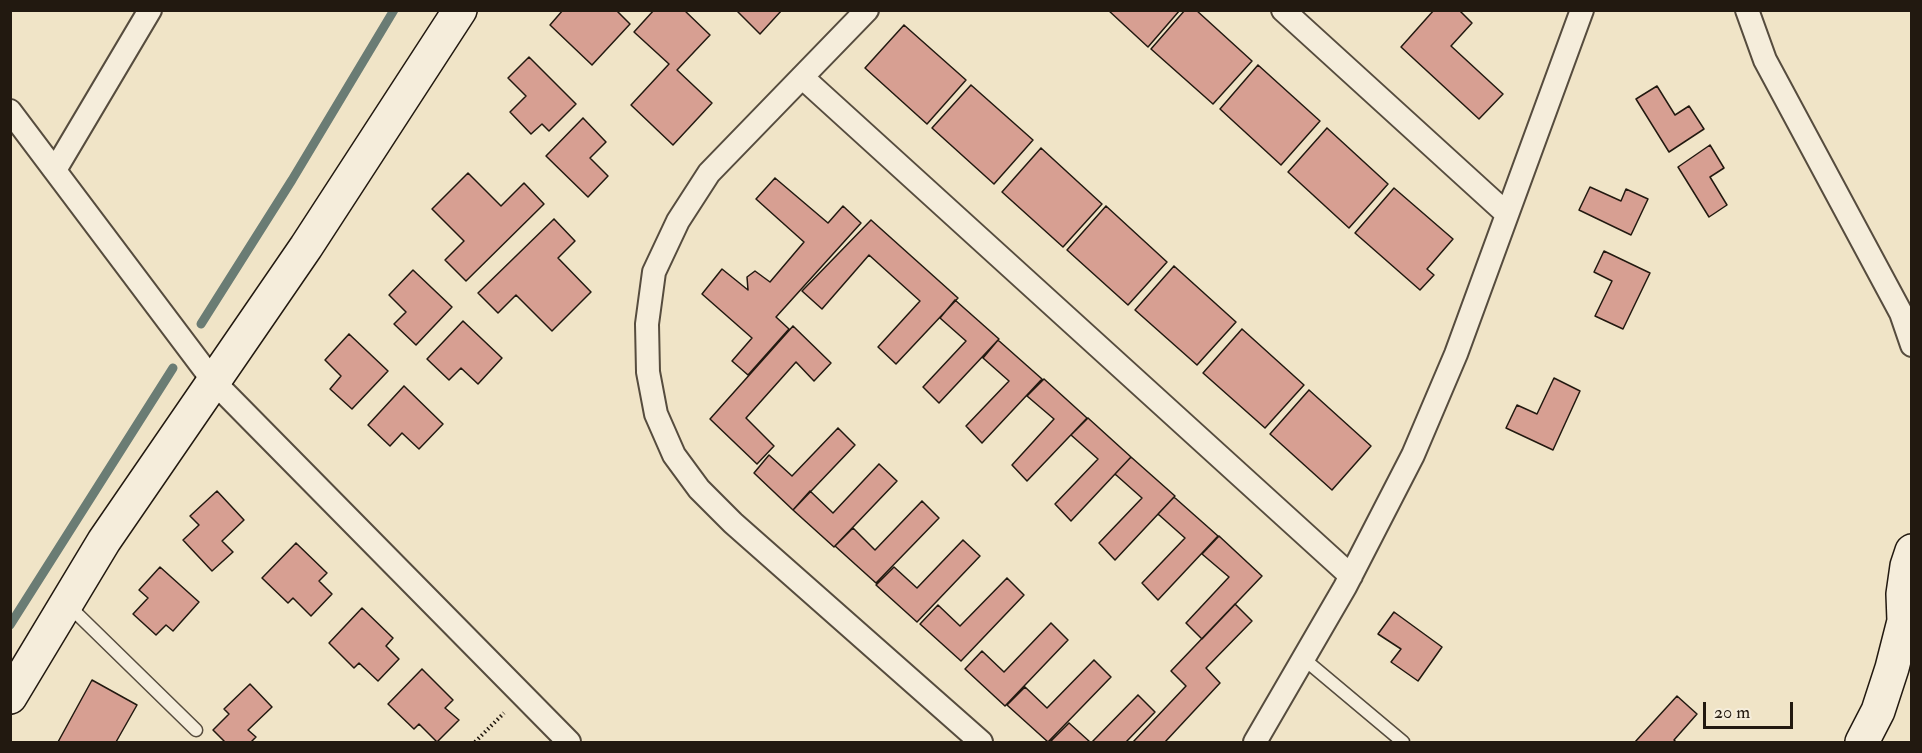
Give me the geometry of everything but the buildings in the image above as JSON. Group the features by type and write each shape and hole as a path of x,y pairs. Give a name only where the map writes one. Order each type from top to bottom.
{"street":[{"path":"55,170 150,10"},
{"path":"10,697 104,541 306,247 460,10"},
{"path":"867,10 709,173 678,221 654,273 647,324 648,372 656,414 674,455 699,489 733,523 981,742"},
{"path":"1283,10 1507,214"},
{"path":"1255,742 1351,576 1417,445 1456,354 1582,10"},
{"path":"1747,10 1765,60 1906,319 1911,345"},
{"path":"802,77 1351,576"},
{"path":"10,111 214,382 569,742"},
{"path":"1911,551 1906,567 1903,594 1904,621 1911,656"},
{"path":"1862,742 1878,711 1904,621"}],"lane":[{"path":"66,603 196,730"},
{"path":"1304,659 1403,742"}],"path":[{"path":"475,742 521,694"}],"waterway":[{"path":"201,324 292,180 394,10"},
{"path":"10,625 173,368"}]}
